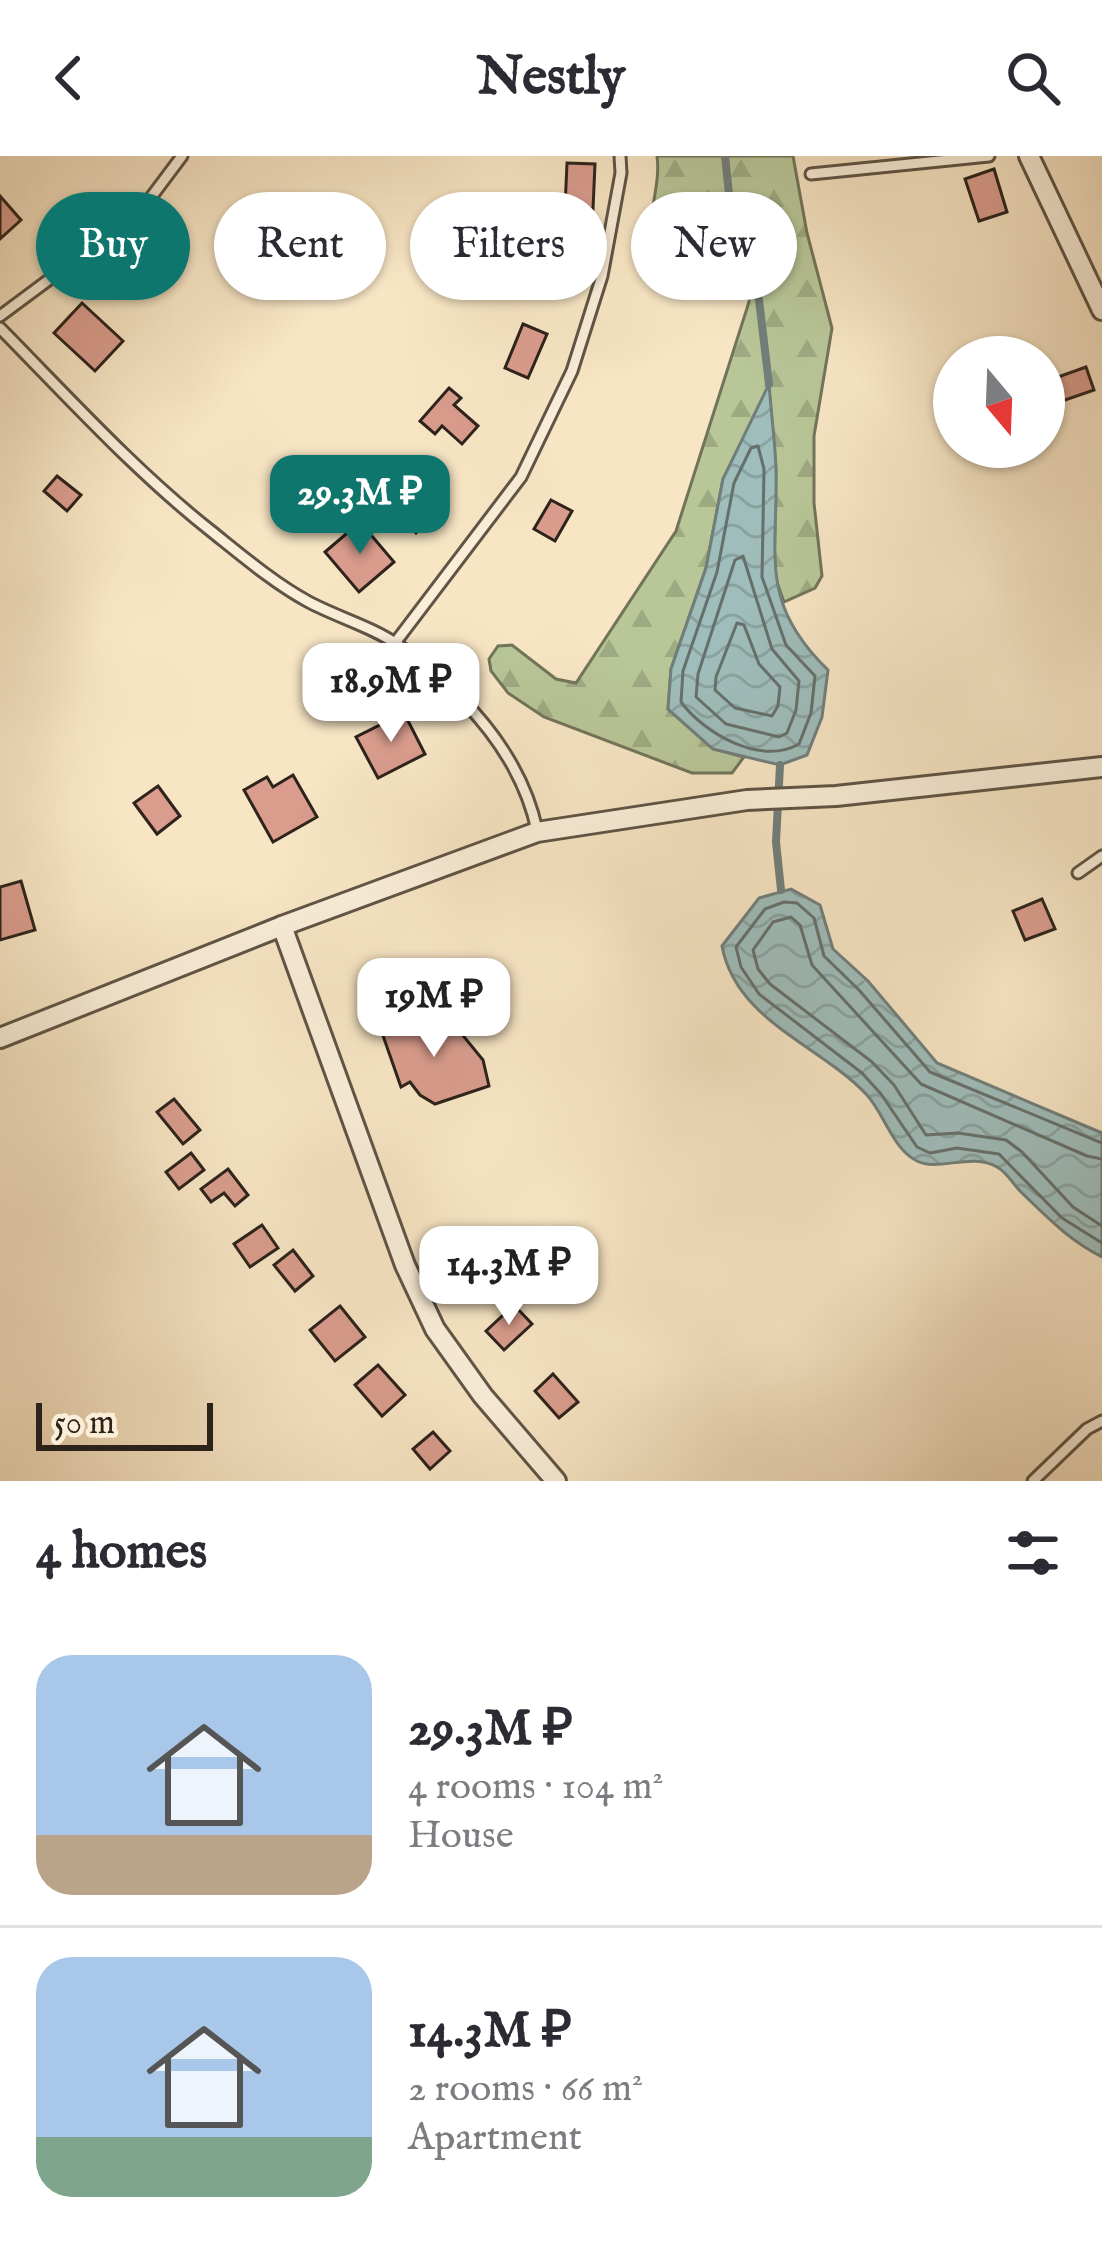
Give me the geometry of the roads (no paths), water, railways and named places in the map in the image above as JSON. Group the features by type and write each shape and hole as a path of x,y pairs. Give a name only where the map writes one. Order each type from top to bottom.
{"street":[{"path":"1029,156 1102,310"},
{"path":"0,1038 537,832 746,800 836,796 1102,766"},
{"path":"282,926 405,1265 435,1329 483,1396 556,1481"}],"lane":[{"path":"0,316 140,212 182,156"},
{"path":"395,643 521,476 572,371 602,276 620,156"},
{"path":"811,175 989,156"},
{"path":"0,328 208,530 303,599 395,643 459,697 506,750 529,795 537,832"},
{"path":"1078,873 1102,856"},
{"path":"1033,1481 1087,1429 1102,1421"}],"water":[{"path":"769,384 781,599 806,645 828,670 822,717 807,755 780,765 713,749 668,709 671,669 706,568 723,479"},
{"path":"791,889 820,905 833,949 868,981 937,1063 1102,1133 1102,1257 1060,1228 997,1167 977,1161 925,1164 908,1155 867,1095 782,1030 744,994 722,946 759,898"}],"waterway":[{"path":"725,156 732,222 759,300 769,384"},
{"path":"780,765 776,842 781,890"}]}
